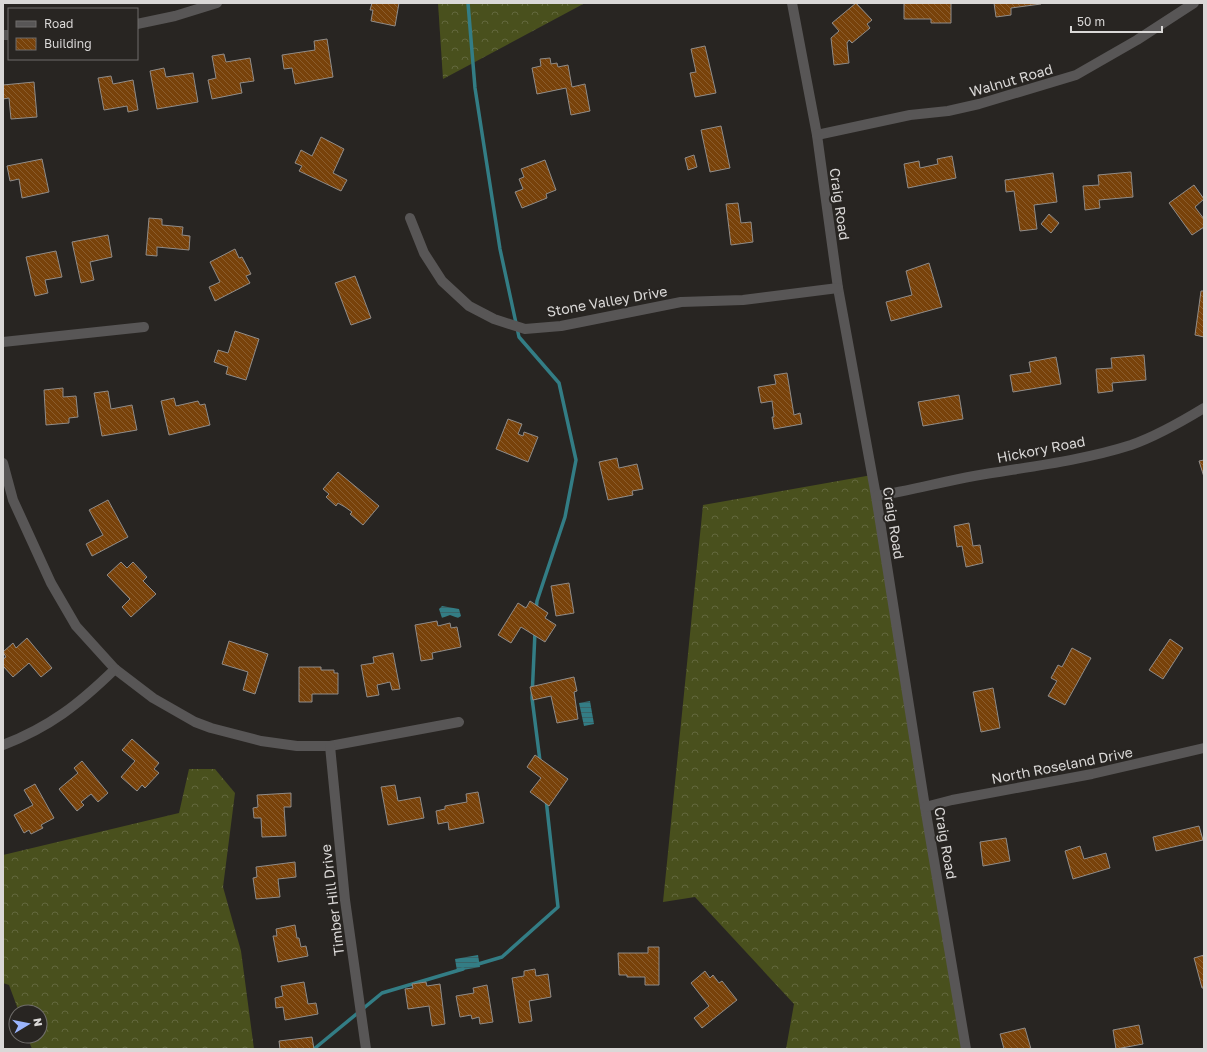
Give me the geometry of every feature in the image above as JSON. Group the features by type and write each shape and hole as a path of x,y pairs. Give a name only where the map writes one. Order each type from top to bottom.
{"street":[{"path":"138,24 175,16 217,3"},
{"name":"Craig Road","path":"792,3 817,135 838,288 876,496 966,1049"},
{"name":"Walnut Road","path":"817,135 910,115 948,111 984,103 1076,75 1137,40 1194,3"},
{"name":"Stone Valley Drive","path":"410,218 424,253 442,281 469,306 494,319 525,329 561,326 681,302 743,300 838,288"},
{"path":"3,342 144,327"},
{"name":"Hickory Road","path":"876,496 910,491 964,478 1076,458 1132,445 1180,423 1204,408"},
{"path":"3,463 13,500 51,583 76,626 115,669 153,698 195,722 211,728 261,741 297,746 330,746 459,722"},
{"path":"3,745 23,737 58,719 90,694 115,669"},
{"name":"Timber Hill Drive","path":"330,746 345,900 366,1049"},
{"name":"North Roseland Drive","path":"926,807 952,800 1092,774 1204,748"}],"green space":[{"path":"438,3 585,3 443,79"},
{"path":"872,475 967,1049 786,1049 794,1004 695,897 663,902 703,505"},
{"path":"189,769 215,769 235,793 223,887 241,951 254,1049 32,1049 30,1044 48,1044 48,1004 16,1004 9,985 3,983 3,855 179,813"}],"water":[{"path":"442,606 459,609 461,616 458,618 450,615 442,618 439,609"},
{"path":"590,701 594,724 584,726 579,703"},
{"path":"478,955 480,967 457,971 455,959"}],"building":[{"path":"372,3 399,3 395,26 371,21 373,10 370,10"},
{"path":"856,3 872,20 867,24 870,28 852,43 849,40 847,43 849,63 834,65 831,38 839,31 832,23"},
{"path":"904,3 951,3 951,23 931,23 931,19 904,19"},
{"path":"994,3 1041,4 1011,8 1011,15 996,17"},
{"path":"327,39 333,77 295,84 292,68 284,69 282,55 315,50 314,41"},
{"path":"705,46 716,93 695,97 690,73 696,72 691,49"},
{"path":"224,54 226,62 250,58 254,81 240,83 242,93 212,99 208,80 216,78 212,56"},
{"path":"550,58 551,64 557,63 558,67 568,65 572,87 585,84 590,111 571,115 566,88 537,94 532,68 541,66 540,59"},
{"path":"164,68 166,77 193,73 198,102 157,109 150,71"},
{"path":"111,76 113,84 133,80 138,110 128,112 127,106 104,110 98,78"},
{"path":"34,82 37,117 11,119 9,98 3,99 3,85"},
{"path":"721,126 730,168 710,172 701,130"},
{"path":"321,137 344,149 333,173 347,180 341,191 299,171 302,166 295,163 301,150 312,156"},
{"path":"694,155 697,167 688,170 685,158"},
{"path":"952,156 956,178 908,188 904,164 919,161 920,168 938,164 937,159"},
{"path":"42,159 49,192 22,198 19,179 10,181 7,166"},
{"path":"545,160 556,190 546,194 547,198 522,208 515,192 523,189 519,179 524,177 521,169"},
{"path":"1131,172 1133,197 1099,200 1100,208 1085,210 1083,186 1099,185 1098,175"},
{"path":"1053,173 1057,202 1034,205 1037,229 1020,231 1014,191 1006,192 1005,180"},
{"path":"1194,185 1204,199 1195,207 1204,219 1204,227 1192,235 1169,203"},
{"path":"738,203 741,223 751,222 753,242 731,245 726,204"},
{"path":"1049,214 1059,223 1051,233 1041,224"},
{"path":"149,218 162,219 162,225 183,227 182,235 190,236 189,250 157,247 157,256 146,255"},
{"path":"108,235 112,257 90,262 94,280 81,283 72,242"},
{"path":"235,249 239,258 242,257 251,274 246,276 250,283 215,301 209,287 220,282 210,262"},
{"path":"56,251 62,277 45,280 48,293 35,296 26,257"},
{"path":"929,263 942,307 891,321 886,302 912,295 906,271"},
{"path":"355,276 371,318 351,325 335,283"},
{"path":"1201,291 1204,291 1204,337 1195,335"},
{"path":"235,331 259,339 246,380 226,374 228,367 214,362 218,350 228,353"},
{"path":"1144,355 1146,380 1112,383 1113,391 1098,393 1096,369 1112,368 1111,358"},
{"path":"1056,357 1061,384 1013,392 1010,375 1031,372 1029,362"},
{"path":"787,373 794,415 800,413 802,424 774,429 772,401 761,403 758,387 776,384 774,375"},
{"path":"63,388 63,397 76,396 78,417 69,418 69,423 46,425 44,390"},
{"path":"108,391 111,409 132,405 137,430 102,436 94,393"},
{"path":"959,395 963,419 923,426 918,402"},
{"path":"174,398 176,406 198,401 200,405 205,404 210,425 169,435 161,401"},
{"path":"508,419 522,424 518,434 523,436 524,432 538,437 528,462 496,449"},
{"path":"617,458 619,468 637,464 643,489 632,491 633,495 608,500 599,462"},
{"path":"1204,460 1204,477 1199,461"},
{"path":"338,472 379,506 363,525 350,514 352,512 338,503 336,506 326,497 329,494 323,489"},
{"path":"108,500 128,537 92,556 86,544 103,535 89,510"},
{"path":"969,523 973,546 980,545 983,563 966,567 962,546 957,547 954,526"},
{"path":"121,562 127,568 133,562 147,577 143,581 156,594 131,617 122,607 130,599 107,575"},
{"path":"569,583 574,613 556,616 551,586"},
{"path":"530,601 548,613 545,618 556,625 545,642 521,627 511,643 498,635 518,603 526,608"},
{"path":"437,621 438,626 450,623 451,628 457,627 461,647 432,653 433,659 421,661 415,625"},
{"path":"27,638 52,668 41,677 29,663 13,677 3,666 3,659 6,657 3,652 13,643 16,648"},
{"path":"1170,639 1183,648 1163,679 1149,670"},
{"path":"229,641 268,654 255,694 243,690 248,672 222,664"},
{"path":"1072,648 1091,658 1065,705 1048,696 1057,681 1051,678 1058,665 1062,667"},
{"path":"393,653 400,689 392,690 390,682 377,685 379,695 367,697 361,665 374,663 373,657"},
{"path":"299,667 321,667 321,670 334,670 334,673 338,673 338,694 312,694 312,702 299,702"},
{"path":"574,677 577,691 574,692 578,719 557,723 551,696 533,700 530,687"},
{"path":"993,688 1000,728 981,732 973,692"},
{"path":"132,739 159,763 154,769 159,773 145,788 142,785 137,791 121,777 135,761 122,750"},
{"path":"535,755 568,779 549,806 530,792 541,778 527,767"},
{"path":"82,761 108,793 98,802 91,794 81,802 84,805 77,811 59,789 78,773 74,768"},
{"path":"35,784 54,818 41,825 43,828 31,834 29,830 24,833 14,815 33,805 24,790"},
{"path":"395,785 398,801 420,797 424,818 388,825 381,787"},
{"path":"478,792 484,823 449,830 448,822 438,824 436,811 445,809 445,806 467,802 466,794"},
{"path":"291,793 291,807 284,807 286,836 262,837 261,818 254,818 253,808 258,807 257,795"},
{"path":"1199,826 1203,840 1156,851 1153,837"},
{"path":"1006,838 1010,861 983,866 980,842"},
{"path":"1080,846 1084,859 1106,853 1110,868 1073,879 1065,851"},
{"path":"295,862 296,877 278,879 280,897 256,899 253,878 257,877 256,867"},
{"path":"295,925 297,938 299,938 301,947 306,946 308,956 278,962 273,936 277,936 276,929"},
{"path":"648,947 659,947 659,985 645,985 645,977 627,977 627,975 619,975 618,953 648,953"},
{"path":"1204,955 1204,988 1202,988 1194,958"},
{"path":"535,969 536,976 548,974 551,997 529,1001 532,1021 519,1023 512,978 524,976 524,971"},
{"path":"705,971 710,978 713,975 719,983 722,981 737,1000 702,1028 694,1018 709,1006 691,983"},
{"path":"304,982 308,1004 316,1003 318,1014 285,1020 283,1007 276,1008 275,998 283,996 281,986"},
{"path":"426,982 427,986 440,984 445,1024 432,1026 429,1006 408,1009 405,989 413,988 412,984"},
{"path":"487,985 493,1022 480,1024 479,1017 472,1019 471,1015 460,1017 456,996 474,993 473,988"},
{"path":"1139,1025 1143,1044 1116,1049 1113,1030"},
{"path":"1025,1028 1031,1049 1004,1049 1000,1034"},
{"path":"312,1037 314,1049 280,1049 279,1041"}],"waterway":[{"path":"468,3 475,88 500,249 519,337 559,383 576,460 565,517 537,601 536,610"},
{"path":"535,632 532,698 540,761"},
{"path":"475,965 502,957 558,907 546,799"},
{"path":"314,1049 382,993 463,969"}]}
